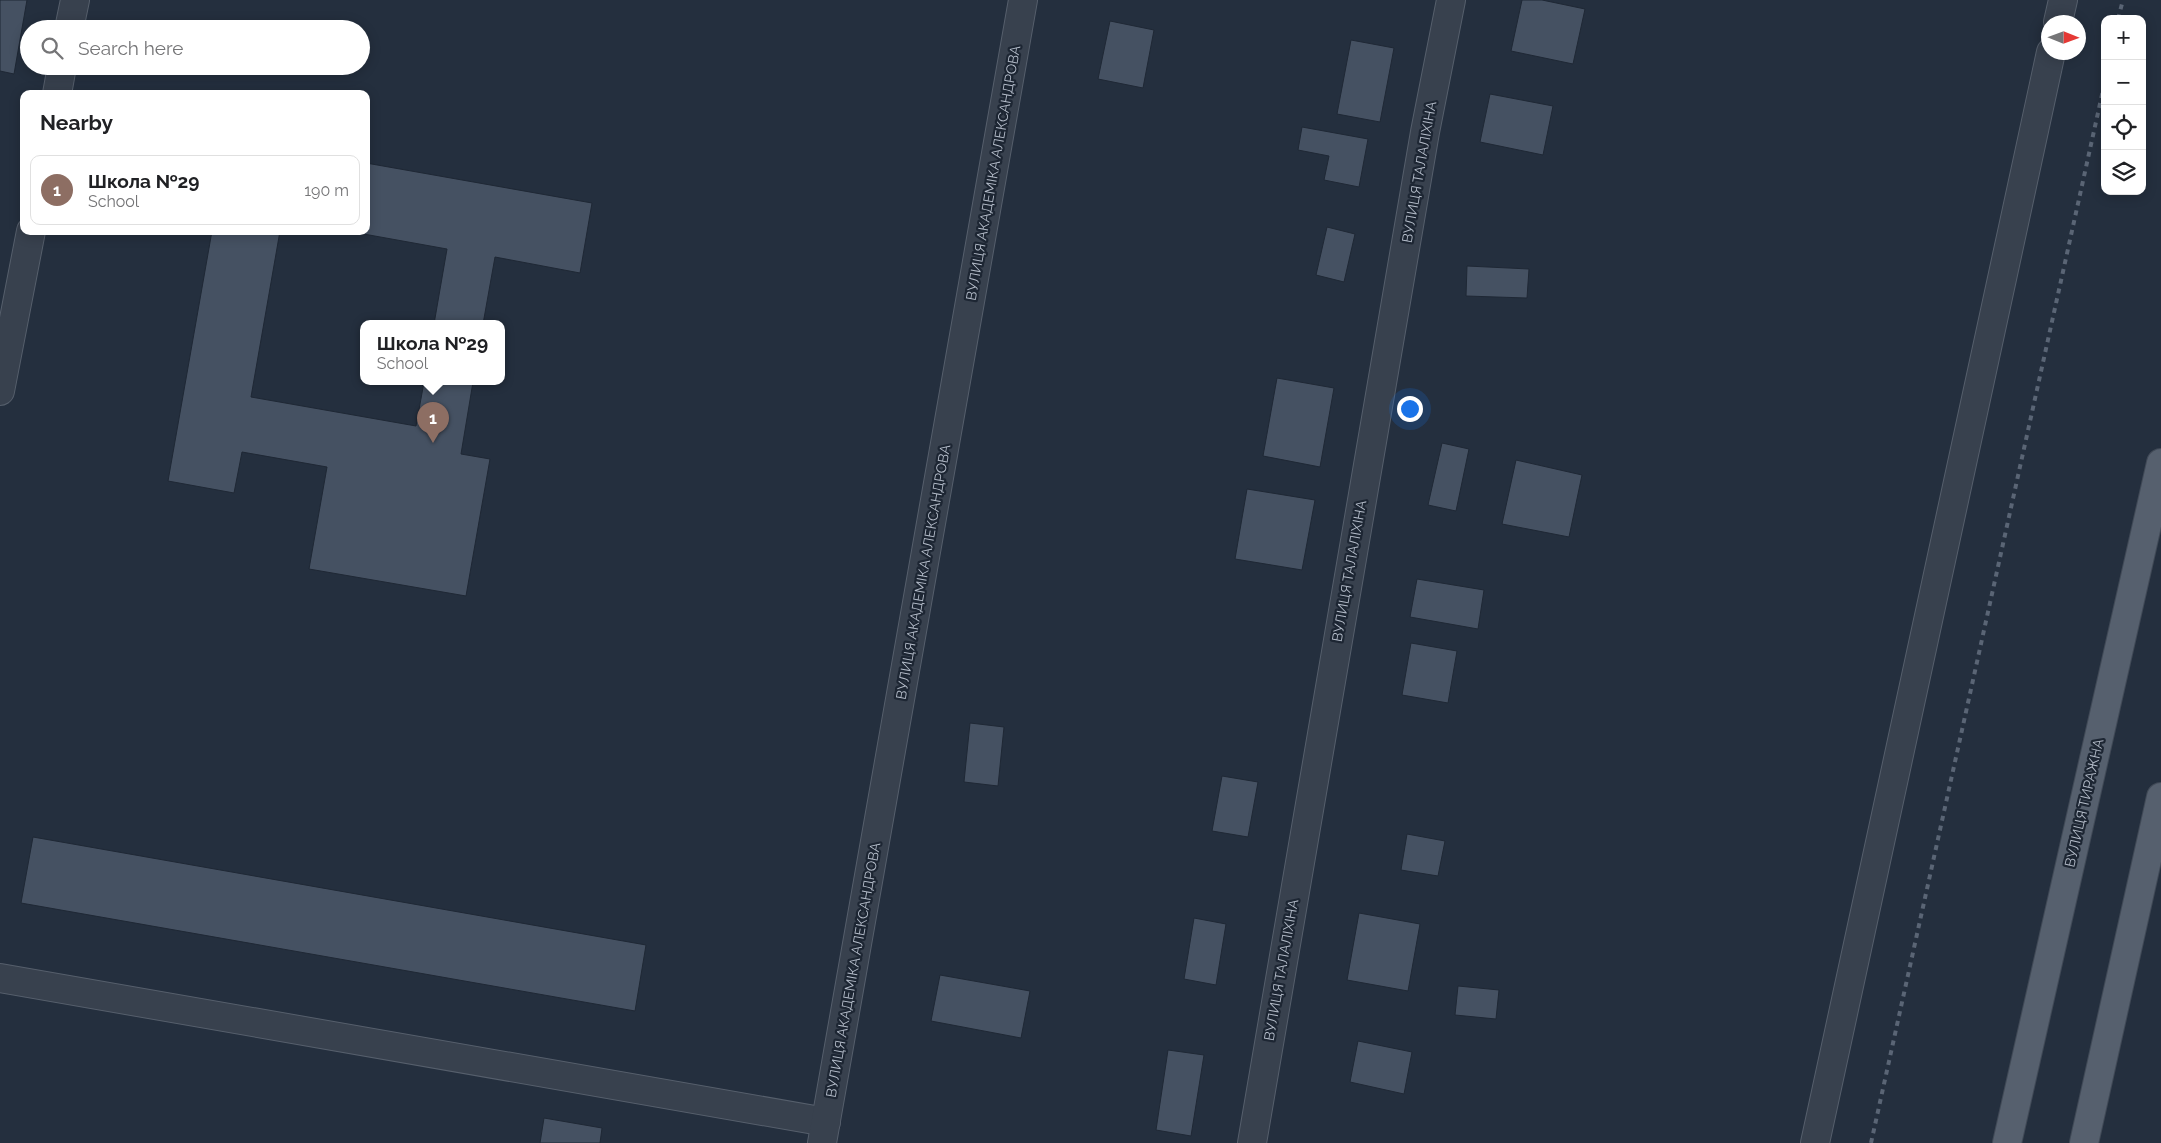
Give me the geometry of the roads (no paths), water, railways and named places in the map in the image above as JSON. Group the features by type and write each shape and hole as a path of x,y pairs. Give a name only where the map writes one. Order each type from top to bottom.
{"main road":[{"name":"ВУЛИЦЯ ТИРАЖНА","path":"2007,1143 2161,464"},
{"path":"2084,1143 2161,797"}],"street":[{"path":"71,20 75,0"},
{"name":"ВУЛИЦЯ АКАДЕМІКА АЛЕКСАНДРОВА","path":"824,1133 1023,0"},
{"name":"ВУЛИЦЯ ТАЛАЛІХІНА","path":"1252,1143 1423,142 1451,0"},
{"path":"2060,15 2063,0"},
{"path":"1814,1143 2049,60"},
{"path":"58,90 60,75"},
{"path":"0,391 30,235"},
{"path":"0,978 824,1133"}],"railway":[{"path":"2119,15 2123,0"},
{"path":"1871,1143 2101,99"}],"place":[{"name":"Школа №29","path":"433,443"}]}
